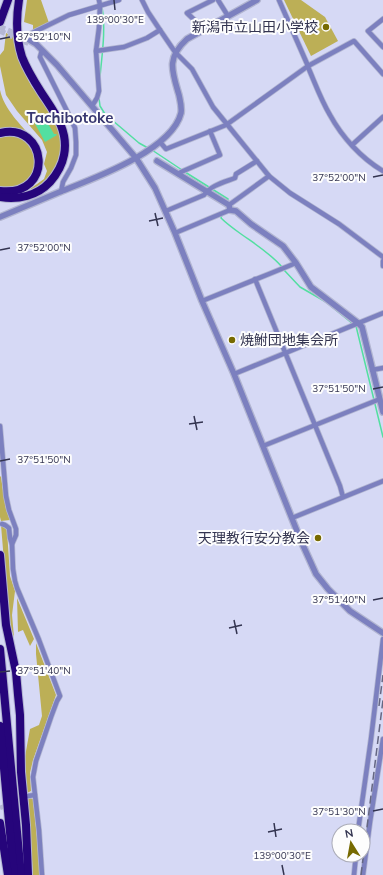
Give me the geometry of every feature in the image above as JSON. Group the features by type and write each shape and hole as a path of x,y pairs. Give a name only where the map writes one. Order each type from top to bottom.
{"highway":[{"path":"0,22 8,0"},
{"path":"0,197 23,197 40,191 50,183 56,174 62,163 65,152 65,140 61,122 30,75 19,46 16,21 18,0"},
{"path":"19,46 20,21 24,0"},
{"path":"0,133 19,133 26,137 35,147 39,160 39,166 36,174 28,185 15,191 0,191"},
{"path":"0,555 6,625 16,672 19,702 21,772 26,825 28,875"},
{"path":"0,649 21,875"},
{"path":"0,726 14,875"},
{"path":"0,823 8,875"}],"street":[{"path":"119,0 100,3 69,15 30,34 28,40 42,50 57,65 136,158 155,188 176,233 202,301 234,374 301,542 316,574 328,589 350,611 383,633"},
{"path":"142,0 148,12 175,52 192,69 213,107 226,125 269,176 290,193 339,224 383,257"},
{"path":"204,29 187,13 213,0"},
{"path":"218,0 228,16"},
{"path":"0,217 113,171 160,142 172,130 182,111 172,67 175,52 187,39 257,0"},
{"path":"279,0 330,114 343,135 352,145 373,165 383,170"},
{"path":"92,106 99,91 96,51 100,3"},
{"path":"383,19 368,31 383,48"},
{"path":"96,51 124,47 147,38 160,30"},
{"path":"160,142 166,149 226,125 308,66 354,41 383,74"},
{"path":"42,50 40,57 75,128 76,155 63,182 61,192"},
{"path":"352,145 383,117"},
{"path":"178,174 220,155 210,131"},
{"path":"157,161 207,191 283,246 311,287 362,327 383,409"},
{"path":"166,211 204,195 212,188 235,178 236,174 257,161"},
{"path":"176,233 229,208 269,176"},
{"path":"383,261 383,266"},
{"path":"202,301 296,263"},
{"path":"255,279 344,497"},
{"path":"234,374 383,313"},
{"path":"372,370 383,368"},
{"path":"263,446 380,399"},
{"path":"0,426 2,468 7,503 16,529 16,535 12,544"},
{"path":"292,518 383,481"},
{"path":"2,524 8,526 9,528 15,581 60,696 36,761 33,777 42,875"},
{"path":"359,823 383,639"},
{"path":"363,875 383,739"},
{"path":"28,796 34,795"},
{"path":"354,875 355,863"}],"shaded area":[{"path":"27,0 41,0 49,23 33,30 33,25 24,22"},
{"path":"284,0 301,0 325,17 338,41 311,56"},
{"path":"6,33 14,37 26,75 32,87 42,98 55,118 62,138 62,152 54,171 43,183 32,189 30,189 44,179 47,171 44,164 47,152 42,140 17,111 6,95 0,66 0,55 4,50"},
{"path":"0,90 9,110 33,139 0,131"},
{"path":"43,115 54,134 57,135 45,142 33,120"},
{"path":"9,135 29,143 36,156 36,163 30,176 20,185 13,187 0,187 0,138"},
{"path":"0,476 6,509 10,520 1,521 0,517"},
{"path":"1,525 7,530 10,576 15,591 12,615 14,637 10,627 8,610"},
{"path":"17,598 34,639 30,646 23,630 18,632"},
{"path":"36,643 56,695 33,760 30,773 31,791 27,793 24,762 30,729 39,725 42,716"},
{"path":"28,799 33,799 40,875 33,875"}],"waterway":[{"path":"100,77 104,33 102,7"},
{"path":"99,98 100,106 105,114 139,143 148,148"},
{"path":"152,150 182,170"},
{"path":"185,172 228,199 227,202"},
{"path":"222,215 221,218 267,253 282,267"},
{"path":"284,270 300,287 326,302 353,324"},
{"path":"356,326 383,437"}],"tunnel":[{"path":"0,27 26,38"},
{"path":"0,31 30,44"},
{"path":"0,808 24,798"}],"railway":[{"path":"379,706 383,675"},
{"path":"361,875 383,700"}],"place":[{"name":"新潟市立山田小学校","path":"326,27"},
{"name":"焼鮒団地集会所","path":"232,340"},
{"name":"天理教行安分教会","path":"318,538"}],"district":[{"name":"Tachibotoke","path":"70,118"}]}
